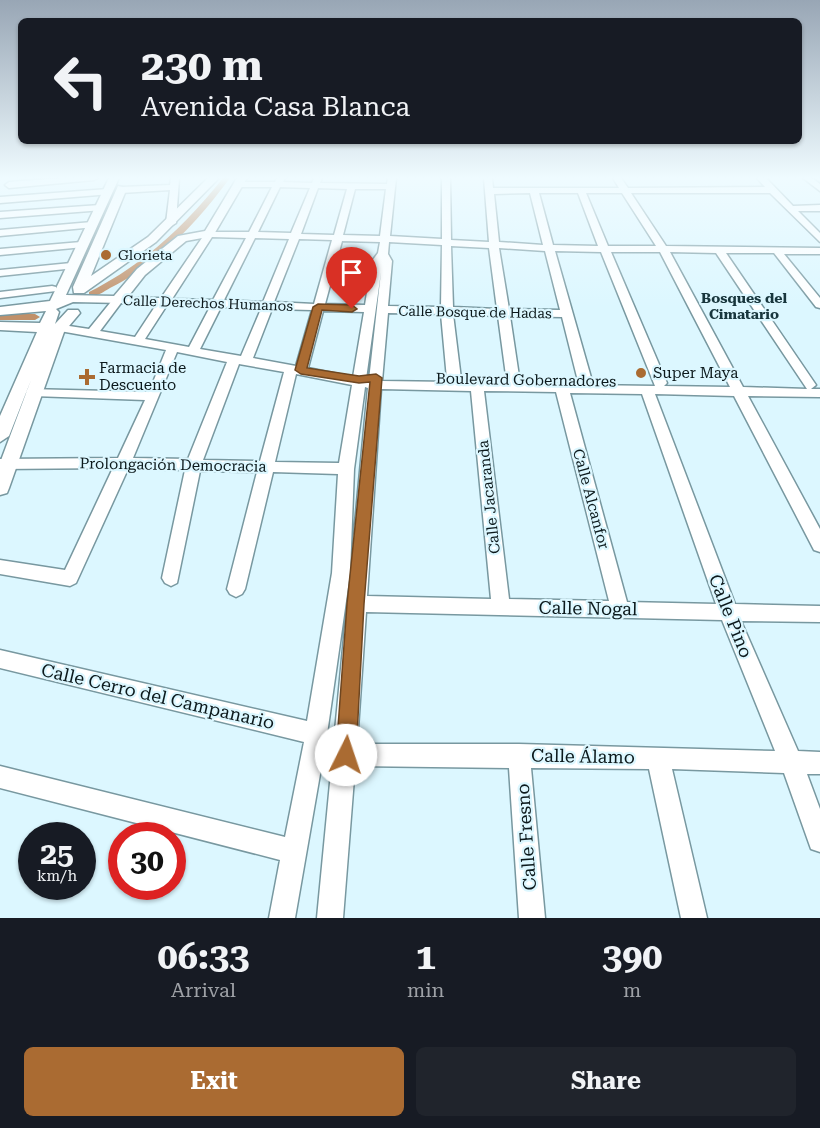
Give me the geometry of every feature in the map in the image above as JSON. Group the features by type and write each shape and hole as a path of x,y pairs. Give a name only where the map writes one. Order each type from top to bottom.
{"main road":[{"path":"0,436 67,267 94,221"},
{"path":"0,311 52,309 73,313 82,307 80,295 109,221"},
{"path":"117,300 141,272 182,238 209,234 217,221"},
{"path":"0,326 52,309 80,295 171,223"},
{"name":"Calle Derechos Humanos","path":"80,295 117,300"},
{"path":"0,489 4,464 33,392 52,309"}],"street":[{"path":"193,351 259,221"},
{"path":"171,578 194,464 241,359 269,306 299,221"},
{"path":"236,589 267,466 296,369 318,307 341,221"},
{"path":"282,918 316,734 341,573 346,469 370,381 382,309 387,261 383,254 387,221"},
{"path":"445,221 447,312 454,379"},
{"path":"492,221 513,384"},
{"path":"541,221 585,381"},
{"name":"Calle Pino","path":"593,221 653,386 728,610 791,762 820,840"},
{"path":"645,221 663,249 820,545"},
{"path":"802,221 820,239"},
{"path":"0,233 92,225"},
{"path":"138,340 209,234 385,239 548,248 820,252"},
{"path":"0,252 81,245"},
{"path":"719,250 816,388"},
{"path":"777,251 820,304"},
{"path":"330,918 346,755 356,604 370,381 369,309 376,261 383,254"},
{"path":"0,273 67,267"},
{"path":"0,295 52,309 93,332 370,381"},
{"path":"93,332 117,300"},
{"name":"Calle Derechos Humanos","path":"117,300 369,309"},
{"name":"Calle Bosque de Hadas","path":"382,309 567,314"},
{"path":"0,567 70,578 154,396 173,347"},
{"name":"Boulevard Gobernadores","path":"370,381 454,379 562,388 653,386 816,388"},
{"name":"Boulevard Gobernadores","path":"370,381 477,387 585,381 653,386"},
{"name":"Calle Jacaranda","path":"477,387 501,606"},
{"name":"Calle Alcanfor","path":"562,388 620,609"},
{"path":"33,392 154,396"},
{"name":"Prolongación Democracia","path":"4,464 194,464 346,469"},
{"name":"Calle Nogal","path":"356,604 728,610 820,614"},
{"name":"Calle Cerro del Campanario","path":"0,659 316,734"},
{"name":"Calle Álamo","path":"346,755 519,755 820,764"},
{"name":"Calle Fresno","path":"519,755 532,918"},
{"path":"658,758 694,918"},
{"path":"0,777 295,852"}],"waterway":[{"path":"92,294 112,284 149,259 190,221"},
{"path":"0,317 35,317"}],"place":[{"name":"Glorieta","path":"106,255"},
{"name":"Super Maya","path":"641,373"},
{"name":"Farmacia de Descuento","path":"87,377"}],"district":[{"name":"Bosques del Cimatario","path":"744,306"}],"route":[{"path":"346,755 356,604 376,378 359,380 301,370 318,307 352,309"}]}
